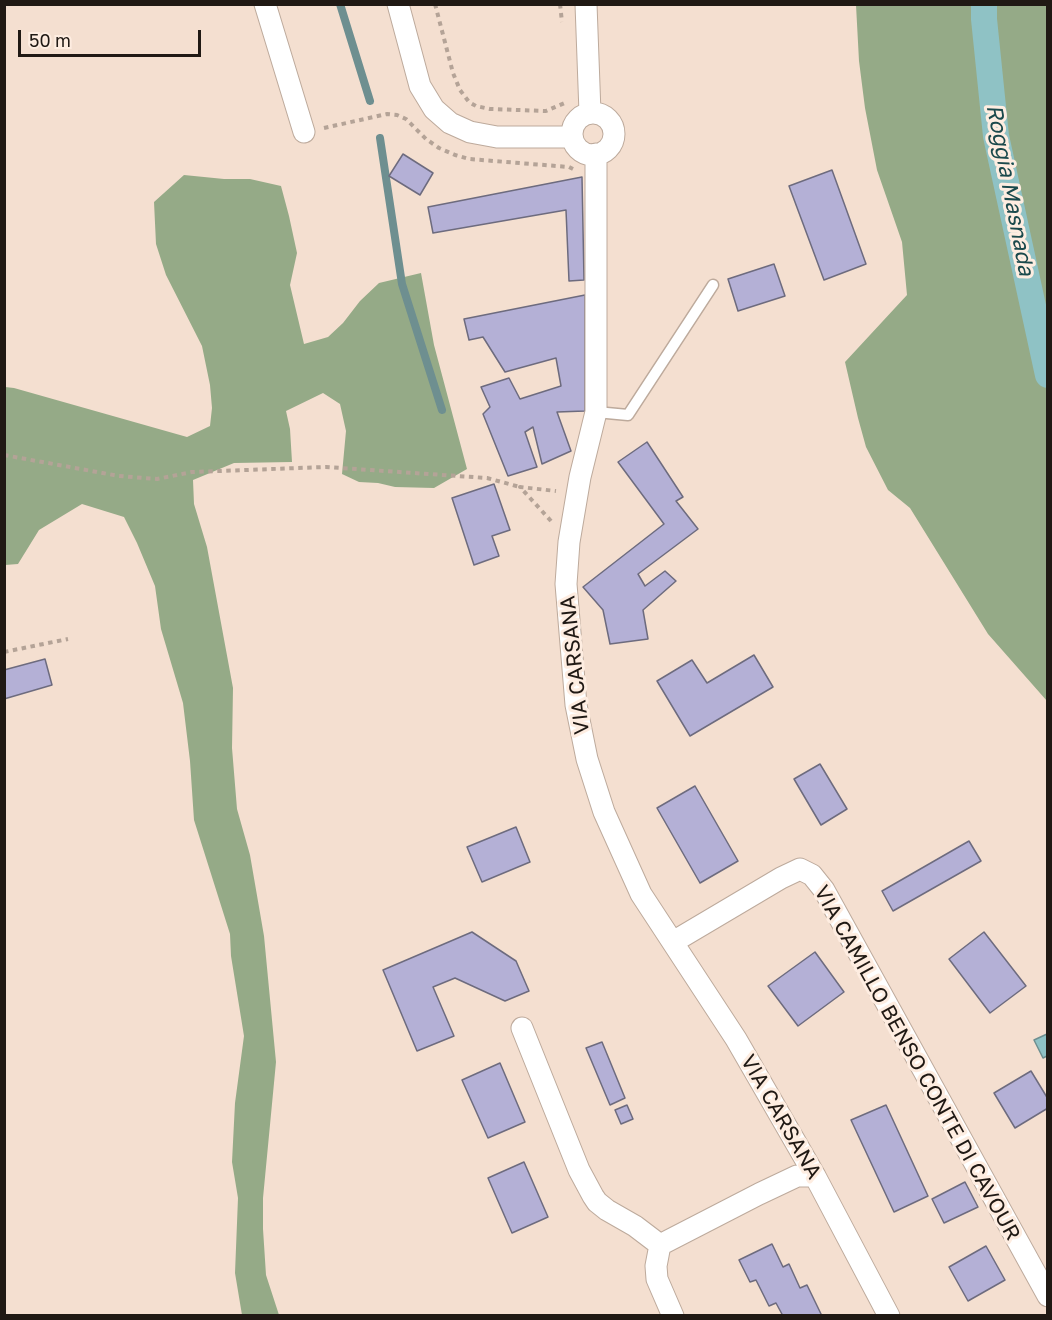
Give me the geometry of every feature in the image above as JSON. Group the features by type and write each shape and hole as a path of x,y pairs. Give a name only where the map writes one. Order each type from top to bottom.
{"street":[{"path":"265,4 304,132"},
{"path":"398,4 420,86 434,109 450,123 470,132 496,137 573,137"},
{"path":"586,4 590,113"},
{"path":"590,113 596,113 608,119 614,130 614,137 612,144 602,152 590,155 578,148 572,131 574,125 583,116 590,113"},
{"name":"VIA CARSANA","path":"596,154 596,412 569,542 566,584 576,705 587,759 604,812 641,894 736,1039 815,1176 889,1316"},
{"name":"VIA CAMILLO BENSO CONTE DI CAVOUR","path":"673,942 781,878 800,869 812,875 824,890 1047,1296"},
{"path":"522,1028 579,1170 593,1196 607,1210 635,1226 660,1245"},
{"path":"660,1245 798,1176 815,1176"},
{"path":"660,1245 656,1266 657,1279 673,1316"}],"lane":[{"path":"596,412 628,415 713,285"}],"path":[{"path":"435,4 453,73 460,90 469,102 490,110 546,111 567,102 567,90"},
{"path":"560,4 562,25"},
{"path":"4,454 119,476 157,479 192,472 326,467 487,478 520,487 578,493"},
{"path":"520,487 569,542"},
{"path":"4,652 68,639"}],"green space":[{"path":"856,5 1047,5 1047,701 988,634 910,508 888,490 866,447 858,418 845,362 907,295 902,242 877,170 865,108 859,61"},
{"path":"184,175 250,179 281,186 297,253 290,285 304,344 328,337 379,283 421,273 434,345 467,469 434,488 395,487 359,482 342,474 346,431 340,404 323,393 286,411 290,429 292,462 234,463 193,480 194,504 207,547 233,688 232,748 237,809 250,855 264,936 276,1062 263,1198 263,1229 266,1275 279,1315 242,1315 235,1273 238,1198 232,1162 235,1103 244,1036 231,956 230,934 194,820 183,703 161,629 155,586 124,517 82,504 39,530 18,564 5,565 5,387 187,437 210,426 212,408 210,385 202,346 166,275 156,244 154,202"}],"water":[{"path":"1047,1034 1047,1056 1043,1058 1034,1040"}],"building":[{"path":"403,154 433,173 420,195 389,176"},
{"path":"832,170 866,264 824,280 789,186"},
{"path":"582,177 584,280 569,281 566,210 433,233 428,207"},
{"path":"774,264 785,296 738,311 728,279"},
{"path":"585,295 585,411 557,412 571,451 542,464 533,427 525,432 537,467 508,476 483,414 490,407 481,387 509,378 520,399 561,386 556,358 505,372 483,337 469,340 464,319"},
{"path":"647,442 683,497 676,501 698,529 638,574 645,586 665,571 676,581 643,610 648,639 610,644 603,610 583,587 664,524 618,462"},
{"path":"494,484 510,530 492,536 499,556 474,565 452,498"},
{"path":"754,655 773,687 690,736 657,681 692,660 707,683"},
{"path":"45,659 52,685 4,699 4,670"},
{"path":"820,764 847,809 821,825 794,779"},
{"path":"695,786 738,861 700,883 657,808"},
{"path":"516,827 530,862 482,882 467,847"},
{"path":"969,841 981,861 893,911 882,891"},
{"path":"472,932 516,961 529,991 505,1001 455,978 433,987 454,1036 417,1051 383,970"},
{"path":"984,932 1026,986 990,1013 949,959"},
{"path":"815,952 844,992 798,1026 768,986"},
{"path":"602,1042 625,1098 610,1105 586,1048"},
{"path":"500,1063 525,1122 488,1138 462,1080"},
{"path":"1031,1071 1048,1099 1048,1108 1015,1128 994,1093"},
{"path":"627,1105 633,1119 621,1124 615,1110"},
{"path":"886,1105 928,1196 894,1212 851,1120"},
{"path":"524,1162 548,1217 512,1233 488,1178"},
{"path":"965,1182 978,1207 944,1223 932,1199"},
{"path":"772,1244 783,1267 789,1264 800,1288 807,1285 822,1316 783,1316 776,1303 769,1306 756,1280 750,1282 739,1260"},
{"path":"986,1246 1005,1280 968,1301 949,1267"}],"waterway":[{"path":"340,4 370,101"},
{"name":"Roggia Masnada","path":"984,4 996,136 1048,375"},
{"path":"380,138 402,284 442,410"}]}
